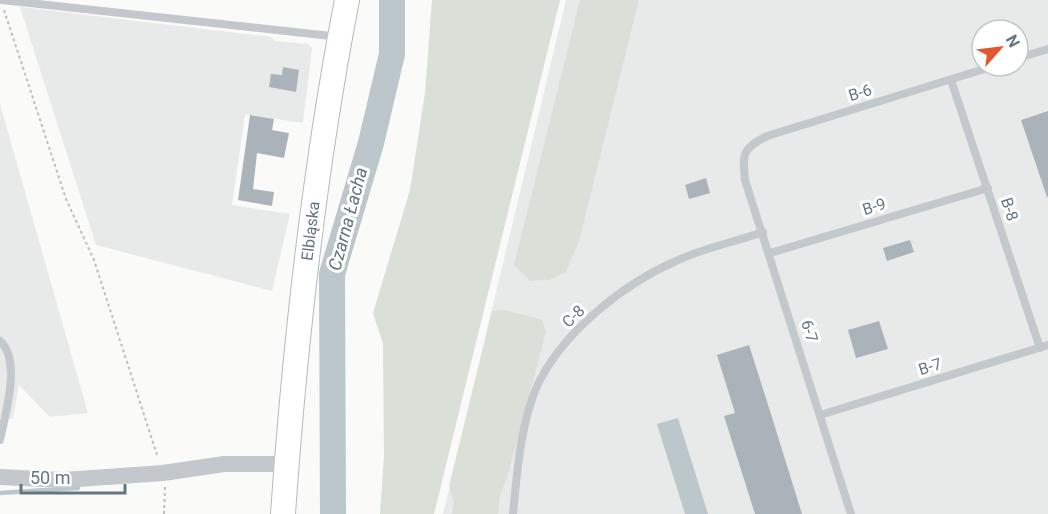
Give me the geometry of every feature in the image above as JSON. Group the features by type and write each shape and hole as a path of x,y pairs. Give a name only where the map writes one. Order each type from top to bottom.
{"main road":[{"name":"Elbląska","path":"283,514 307,260 347,0"}],"street":[{"path":"0,475 64,480 163,473 224,464 286,471"}],"lane":[{"path":"2,0 340,37"},
{"path":"1030,54 1048,49"},
{"name":"B-6","path":"742,157 749,145 768,136 970,74"},
{"name":"B-8","path":"951,80 1044,347"},
{"name":"6-7","path":"742,157 745,180 851,514"},
{"name":"B-9","path":"770,254 988,188"},
{"name":"C-8","path":"513,514 525,428 540,380 574,333 621,292 676,260 763,232"},
{"path":"0,341 6,347 11,369 0,441"},
{"name":"B-7","path":"820,415 1044,347"}],"path":[{"path":"2,0 66,199 94,260 160,465"},
{"path":"164,514 165,480"}],"shaded area":[{"path":"432,0 560,0 434,514 380,514 384,455 383,344 373,313 410,190 425,93"},
{"path":"566,0 1048,0 1048,514 443,514"},
{"path":"580,0 639,0 579,241 566,272 549,280 530,281 514,265"},
{"path":"20,7 271,37 275,41 308,44 312,48 303,123 245,114 232,205 290,214 272,291 96,245"},
{"path":"0,104 88,413 50,417 19,385 13,419 0,417"},
{"path":"504,310 542,320 546,332 507,478 500,495 498,514 452,514 454,502 449,486 492,311"},
{"path":"678,418 708,514 685,514 657,424"}],"building":[{"path":"283,67 299,70 296,92 269,87 271,74 282,75"},
{"path":"1048,111 1048,197 1047,197 1021,120"},
{"path":"250,115 274,119 272,130 289,133 284,158 257,153 253,189 274,192 272,206 238,200"},
{"path":"706,178 710,193 689,199 685,185"},
{"path":"910,240 914,252 887,261 883,248"},
{"path":"879,321 888,349 856,358 848,330"},
{"path":"749,345 802,514 755,514 724,416 735,413 717,355"}],"waterway":[{"name":"Czarna Łacha","path":"333,514 332,274 371,143 392,54 392,0"},
{"path":"0,493 78,488"}]}
